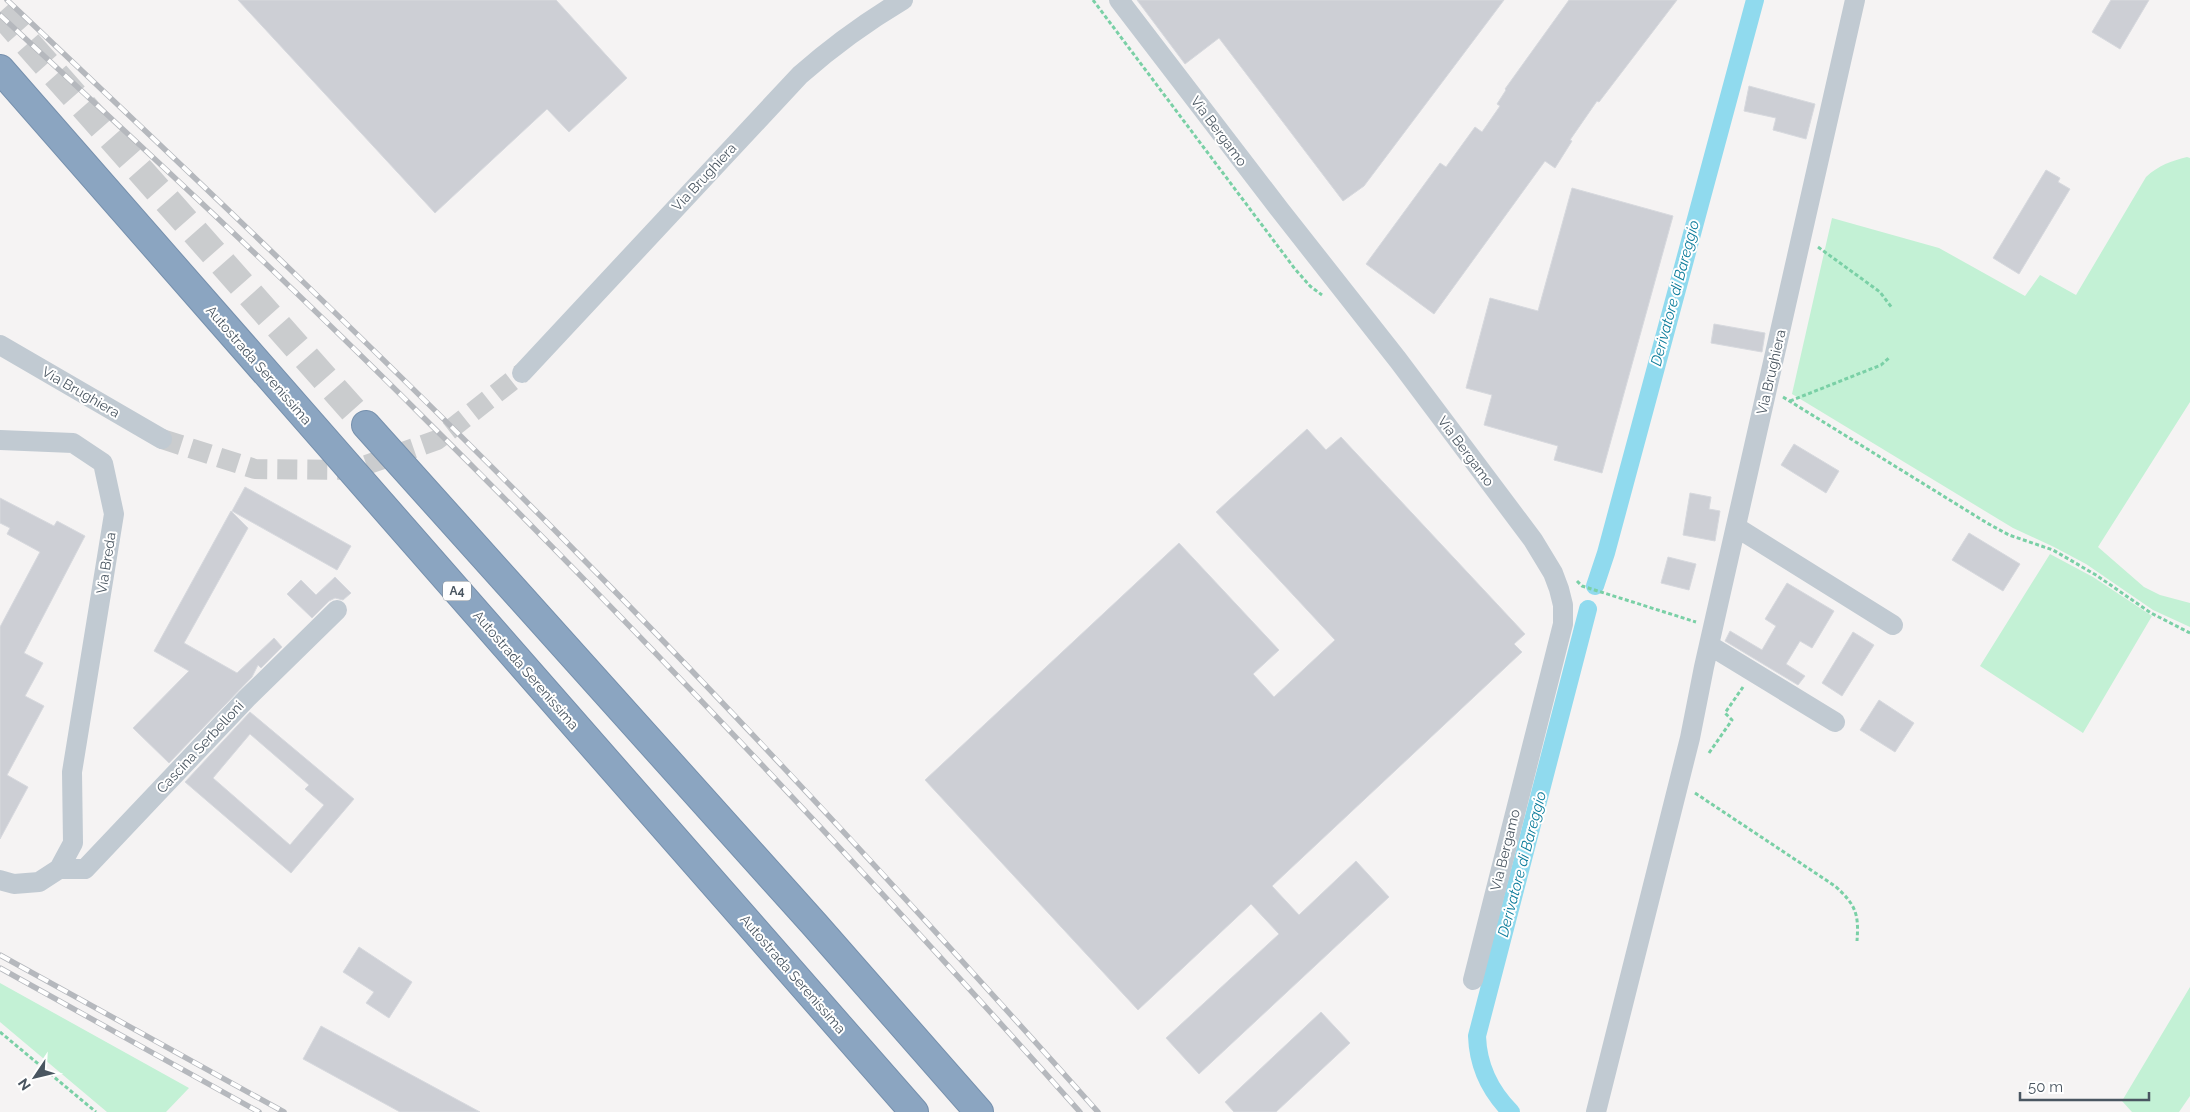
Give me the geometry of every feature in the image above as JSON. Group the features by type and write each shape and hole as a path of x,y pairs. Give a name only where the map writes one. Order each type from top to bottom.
{"highway":[{"name":"Autostrada Serenissima","path":"0,69 914,1112"},
{"path":"366,425 815,925 979,1112"}],"street":[{"name":"Via Brughiera","path":"522,373 800,75 833,46 869,20 904,0"},
{"name":"Via Bergamo","path":"1120,0 1274,203 1398,360 1528,532 1553,573 1559,589 1563,605 1563,624 1473,980"},
{"name":"Via Brughiera","path":"1596,1112 1688,745 1855,0"},
{"name":"Via Brughiera","path":"0,345 162,439"},
{"name":"Via Breda","path":"0,440 73,443 103,463 114,514 72,772 73,843 59,869"},
{"path":"1736,527 1893,625"},
{"name":"Cascina Serbelloni","path":"59,869 85,869 247,698 337,610"},
{"path":"1709,645 1835,722"},
{"path":"0,880 14,884 39,882 59,869"}],"path":[{"path":"1802,235 1880,292 1892,308"},
{"path":"1790,401 1881,365 1890,357"},
{"path":"1767,387 1988,523 2009,535 2053,550 2096,575 2151,613 2190,633"},
{"path":"1709,753 1732,720 1725,713 1745,683"},
{"path":"1679,783 1835,886 1848,897 1857,914 1857,941"},
{"path":"0,1032 96,1112"}],"green space":[{"path":"2187,157 2190,158 2190,402 2098,547 2144,587 2160,595 2190,603 2190,627 2153,610 2086,564 2013,528 1792,394 1832,218 1939,248 2025,296 2040,275 2076,295 2146,177 2165,164"},
{"path":"2050,554 2093,577 2152,616 2083,733 1980,666"},
{"path":"0,983 189,1088 166,1112 107,1112 0,1022"},
{"path":"2190,987 2190,1096 2179,1112 2132,1112 2122,1101"}],"building":[{"path":"238,0 556,0 627,78 569,132 547,109 435,213"},
{"path":"1137,0 1504,0 1364,186 1343,201 1219,38 1185,64"},
{"path":"1569,0 1677,0 1599,102 1597,101 1570,140 1572,141 1555,168 1545,161 1434,314 1366,264 1440,163 1446,167 1475,127 1482,132 1500,106 1497,104 1505,89"},
{"path":"2111,0 2149,0 2120,49 2092,32"},
{"path":"1749,86 1815,104 1806,139 1773,130 1776,118 1744,111"},
{"path":"2046,170 2060,178 2058,182 2070,189 2019,274 1993,258"},
{"path":"1572,188 1673,216 1602,473 1554,460 1558,446 1484,425 1492,395 1466,388 1490,298 1538,311"},
{"path":"1714,324 1765,333 1762,352 1711,343"},
{"path":"1307,429 1326,450 1341,437 1525,634 1514,644 1522,652 1272,886 1299,915 1356,861 1389,897 1199,1074 1166,1038 1279,934 1251,904 1138,1010 925,780 1179,543 1279,650 1253,674 1274,697 1335,640 1216,512"},
{"path":"1794,444 1839,471 1826,493 1781,465"},
{"path":"245,487 351,546 337,570 232,511"},
{"path":"1690,493 1711,497 1709,509 1720,511 1715,541 1683,535"},
{"path":"0,498 54,526 57,521 85,536 24,653 43,663 25,696 44,706 7,775 28,787 0,839 0,627 40,552 7,534 10,528 0,523"},
{"path":"231,511 248,528 184,643 237,673 274,638 282,647 261,668 258,665 252,677 169,763 133,728 189,671 154,651"},
{"path":"1969,533 2020,564 2003,591 1952,560"},
{"path":"1668,557 1696,564 1689,590 1661,583"},
{"path":"335,577 351,593 343,600 335,598 329,601 312,618 287,594 301,580 316,595"},
{"path":"1787,583 1834,611 1812,648 1800,641 1786,664 1805,676 1798,685 1725,641 1730,631 1762,650 1776,626 1765,619"},
{"path":"1853,632 1874,645 1842,696 1822,683"},
{"path":"1879,700 1914,723 1895,752 1860,730"},
{"path":"250,712 354,799 291,873 185,782","holes":["250,734 309,785 305,789 324,805 290,845 213,778"]},
{"path":"359,947 412,982 389,1018 366,1003 374,992 343,972"},
{"path":"1321,1012 1350,1043 1276,1112 1234,1112 1225,1102"},
{"path":"321,1026 480,1112 400,1112 303,1059"}],"waterway":[{"name":"Derivatore di Bareggio","path":"1595,586 1606,553 1755,0"},
{"name":"Derivatore di Bareggio","path":"1511,1112 1497,1095 1486,1077 1480,1057 1477,1036 1588,609"}],"tunnel":[{"path":"0,12 366,425"},
{"path":"162,439 255,469 352,470 437,440 522,373"}],"railway":[{"path":"7,0 227,208 372,349 652,629 845,834 1098,1112"},
{"path":"0,15 265,263 590,585 838,846 1080,1112"},
{"path":"0,955 284,1112"},
{"path":"0,968 259,1112"}]}
